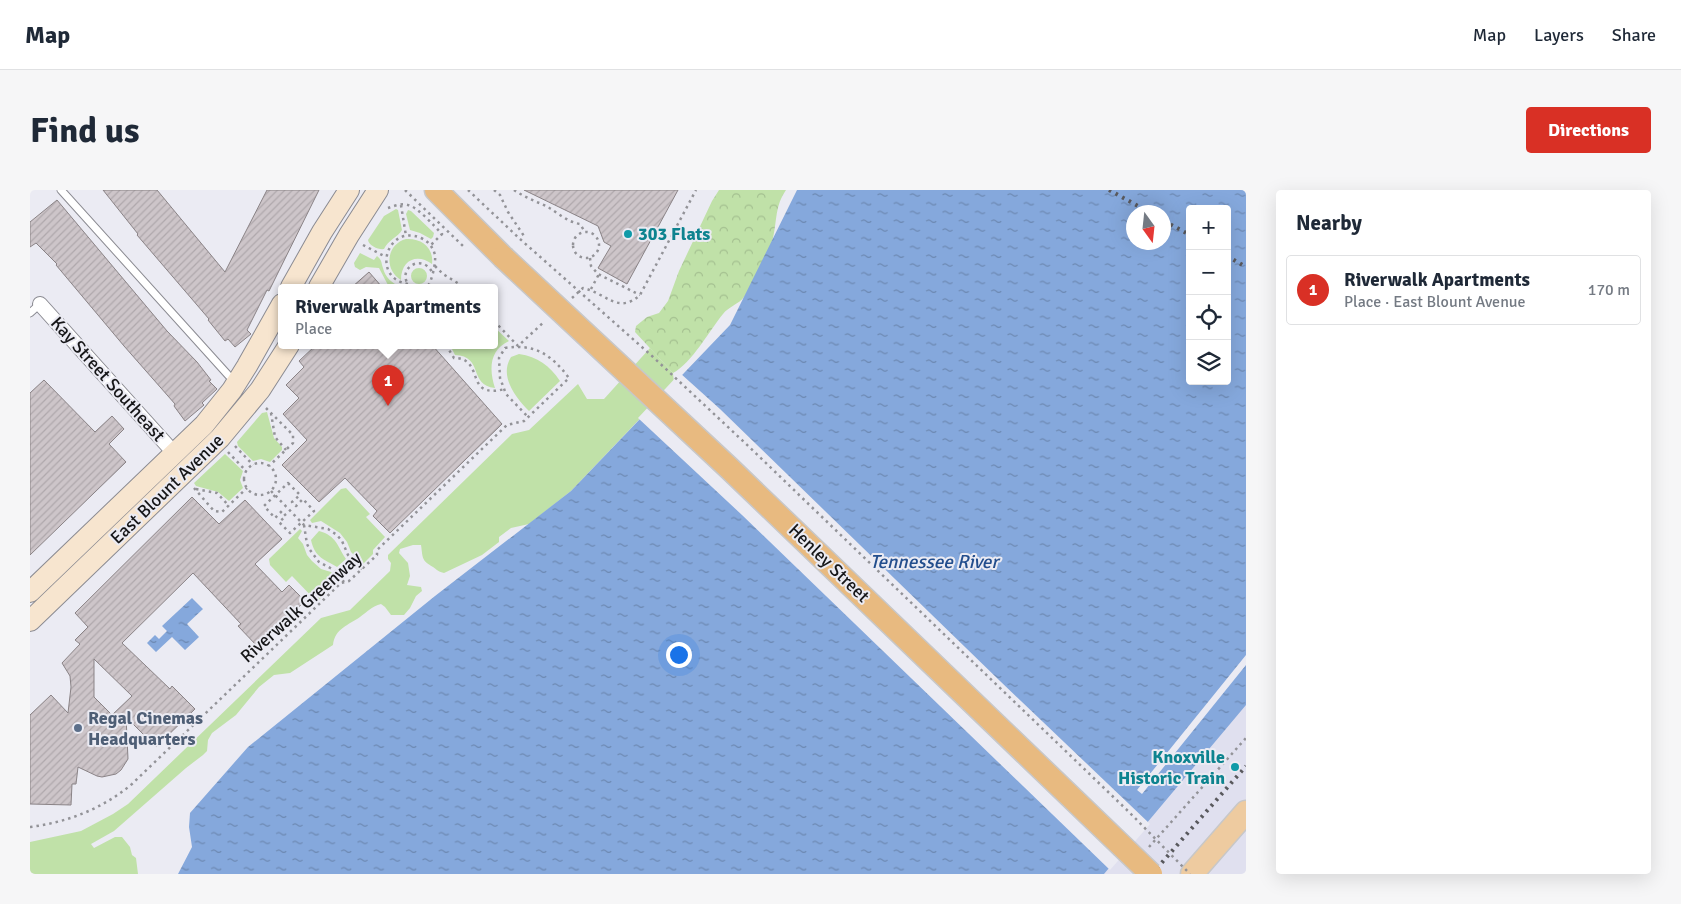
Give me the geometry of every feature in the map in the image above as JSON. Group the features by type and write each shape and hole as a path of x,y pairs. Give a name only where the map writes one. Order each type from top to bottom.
{"highway":[{"name":"Henley Street","path":"436,190 503,257 729,468 1151,874"}],"main road":[{"path":"293,284 322,232 349,190"},
{"path":"322,284 349,235 378,190"},
{"path":"30,592 175,454 220,407 248,366 278,311"},
{"name":"East Blount Avenue","path":"30,621 190,477 220,438 262,399 287,349"},
{"path":"238,380 262,399"},
{"path":"175,454 190,477"},
{"path":"1191,874 1246,812"}],"street":[{"name":"Kay Street Southeast","path":"40,304 175,454"}],"lane":[{"path":"61,190 228,376 238,380"},
{"path":"30,314 40,304"}],"path":[{"path":"405,190 468,251"},
{"path":"468,190 520,240 652,356 744,442 1191,874"},
{"path":"494,190 500,196 524,236"},
{"path":"514,190 539,204 547,206 551,211 558,212 563,218 580,224 584,232"},
{"path":"570,299 584,288 591,289 618,304 627,304 634,301 640,295 696,190"},
{"path":"384,211 401,204 416,209 442,234 431,245"},
{"path":"401,204 406,236"},
{"path":"584,232 595,235 599,242 599,250 590,258 580,257 573,246 576,237 584,232"},
{"path":"405,284 392,276 388,270 386,257 389,248 394,242 406,236 416,236 424,239 435,252 435,265 430,284"},
{"path":"366,237 361,244 386,257"},
{"path":"590,258 591,266 599,274 640,295"},
{"path":"409,284 406,273 407,269 414,264 423,264 432,272"},
{"path":"435,265 443,274 459,284"},
{"path":"591,289 599,274"},
{"path":"528,417 506,394 500,378 499,358 505,348 518,346 551,316"},
{"path":"498,325 518,346"},
{"name":"Riverwalk Greenway","path":"30,827 66,820 92,810 115,798 132,784 341,583 350,581 377,556 377,550 506,425 524,421 569,378 552,359 538,350 518,346"},
{"path":"448,349 454,358 465,360 471,365 476,382 480,387 496,391 505,389"},
{"path":"262,399 271,414 293,435 293,443 268,466"},
{"path":"271,414 275,437 286,450"},
{"path":"234,444 253,465"},
{"path":"227,451 246,471"},
{"path":"259,463 273,469 276,483 265,494 254,494 244,482 246,471 253,465 259,463"},
{"path":"190,477 195,489 214,511 222,512 248,488"},
{"path":"288,483 300,495 292,502 296,506 303,499 314,511 303,524 290,534 280,522 286,516 282,511 275,518 264,506 276,495 288,483"},
{"path":"195,489 217,493 228,506"},
{"path":"271,490 303,524 307,544 319,562 334,570 344,582"},
{"path":"303,524 328,529 337,535 348,555 362,569"},
{"path":"1145,852 1246,738"}],"shaded area":[{"path":"1246,703 1246,874 1102,874"}],"green space":[{"path":"719,190 786,190 778,207 771,243 747,293 725,312 687,362 673,373 635,332 636,326 647,317 659,313 668,301 679,271"},
{"path":"396,209 398,210 402,230 384,249 372,246 368,240 384,216"},
{"path":"408,210 434,233 431,239 410,230 406,214"},
{"path":"406,239 417,240 426,245 431,253 432,264 421,259 411,260 404,268 401,280 392,270 390,257 391,251 395,246"},
{"path":"360,253 374,260 377,256 381,260 387,277 395,284 387,284 379,268 366,267 360,270 355,267 354,263"},
{"path":"416,268 422,268 427,273 425,282 416,284 411,279 411,273"},
{"path":"498,331 509,341 502,345 492,361 495,388 481,382 470,360 455,355 452,349 498,349"},
{"path":"650,348 673,373 674,383 571,491 529,524 511,528 499,537 499,542 482,555 444,573 438,571 424,560 421,545 400,549 399,553 408,563 410,576 407,585 421,587 422,591 416,596 404,615 391,615 381,604 375,606 343,628 334,639 333,645 290,673 274,675 259,687 236,715 212,733 208,740 207,751 203,755 114,831 91,844 94,848 115,837 122,837 130,847 132,855 136,858 138,874 30,874 30,842 81,831 128,804 321,618 350,610 390,571 391,563 388,555 512,434 529,430 578,384 587,399 604,399"},
{"path":"519,354 532,357 542,363 552,370 560,381 529,411 514,393 508,379 507,371 511,357"},
{"path":"267,412 274,438 282,447 282,450 270,462 261,459 253,461 238,446 237,442 262,413"},
{"path":"225,454 243,471 240,480 243,488 229,501 218,492 196,486 194,483"},
{"path":"346,488 370,514 366,517 385,537 363,564 351,552 347,542 340,533 321,521 312,523 310,520 341,489"},
{"path":"300,529 302,531 298,538 303,544 307,555 321,569 331,572 339,580 317,602 292,576 286,582 270,565 269,559"},
{"path":"319,531 330,536 336,542 346,559 337,567 315,551 311,540"}],"water":[{"name":"Tennessee River","path":"797,190 1246,190 1246,705 1104,874 178,874 192,847 189,827 190,813 248,747 435,596 571,491 730,325"},
{"path":"192,598 203,609 187,624 199,637 185,650 172,637 156,652 147,643 155,635 159,639 167,631 162,626"}],"pier":[{"path":"680,373 720,409 1150,824 1110,870 742,515 638,418"},
{"path":"1246,655 1246,665 1142,794 1137,790"}],"building":[{"path":"103,190 157,190 225,272 267,190 319,190 269,291 267,290 247,330 251,334 235,347 228,339 225,341 209,319 137,235"},
{"name":"303 Flats","path":"524,190 678,190 627,284 598,268 611,246 604,242 598,226"},
{"path":"57,200 167,331 197,362 211,380 209,381 217,389 202,403 204,405 185,421 174,406 175,404 124,346 57,264 36,243 30,247 30,222"},
{"path":"369,272 379,284 355,284"},
{"path":"312,349 436,349 502,424 390,533 373,516 377,511 345,478 319,502 282,465 307,440 283,414 299,398 286,385 304,367 299,361"},
{"path":"44,380 95,432 112,416 124,429 109,444 126,462 30,555 30,393"},
{"path":"192,497 219,524 245,500 282,539 255,564 282,592 289,585 305,601 257,646 238,626 241,624 193,573 122,643 170,689 172,686 195,709 156,747 126,717 128,759 121,770 116,774 102,777 78,767 76,784 72,784 71,805 30,804 30,715 51,695 68,713 71,687 70,676 62,663 80,644 75,640 88,627 75,613","holes":["94,659 132,696 112,715 94,697"]}],"railway":[{"path":"1109,190 1136,205"},
{"path":"1171,225 1186,233"},
{"path":"1231,258 1246,267"},
{"path":"1152,874 1246,766"}],"place":[{"name":"303 Flats","path":"628,234"},
{"name":"Riverwalk Apartments","path":"388,406"},
{"name":"Regal Cinemas Headquarters","path":"78,728"},
{"name":"Knoxville Historic Train","path":"1235,767"}]}
